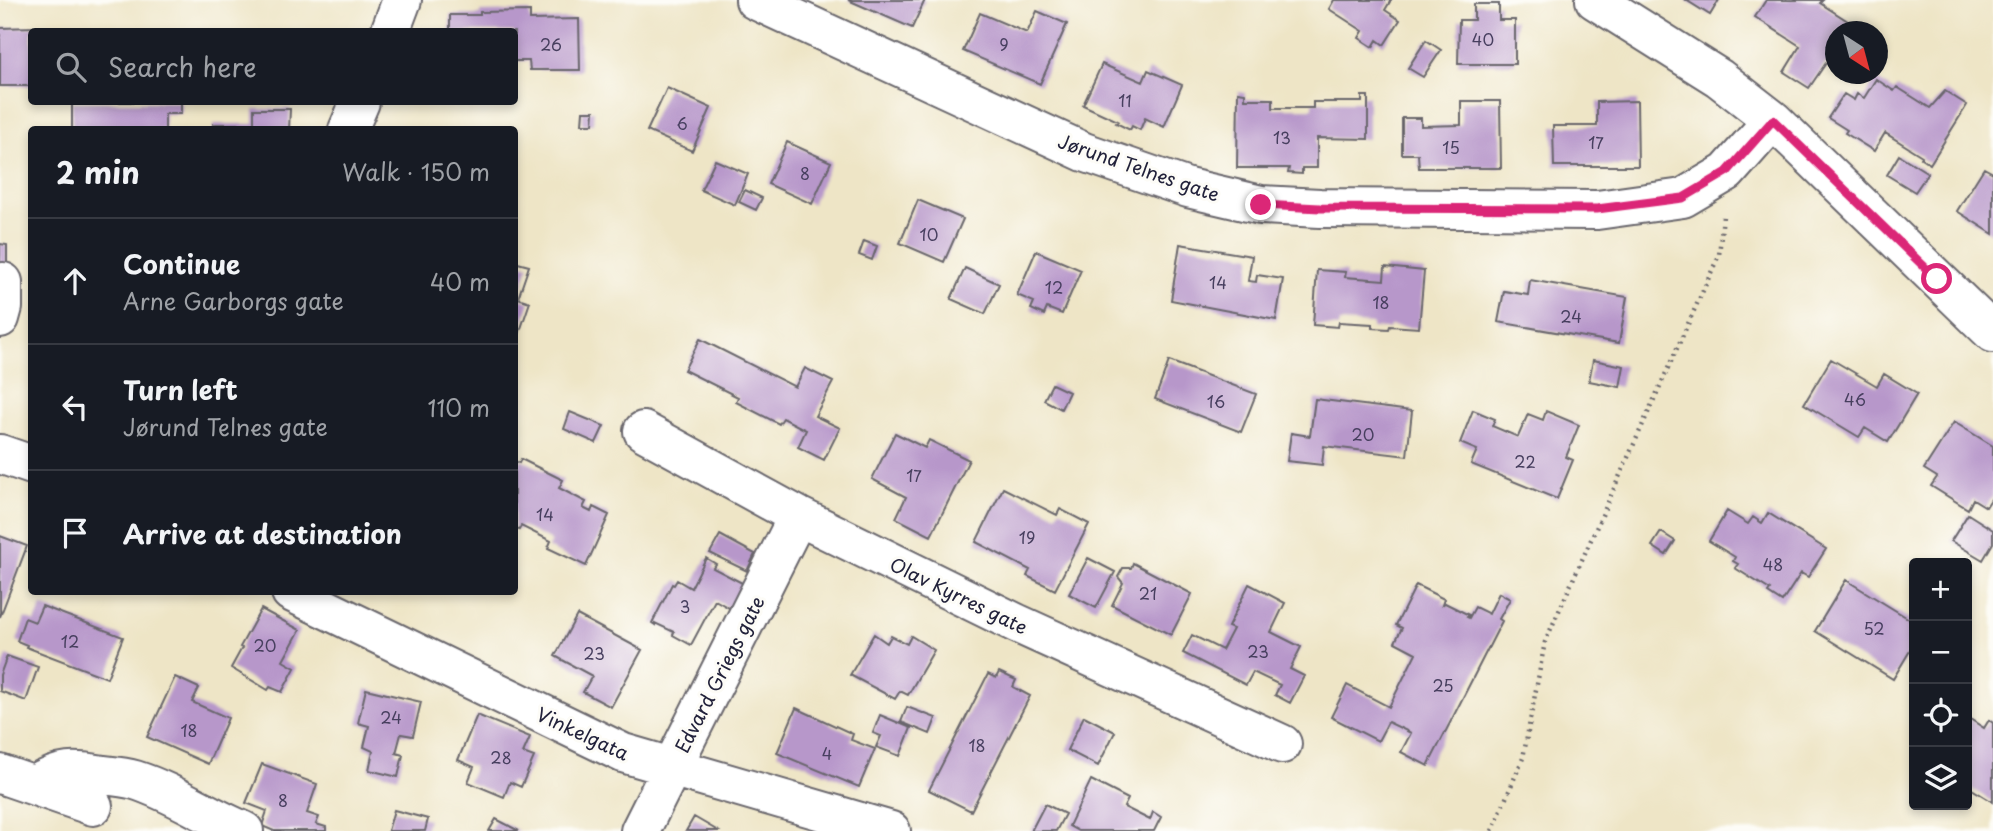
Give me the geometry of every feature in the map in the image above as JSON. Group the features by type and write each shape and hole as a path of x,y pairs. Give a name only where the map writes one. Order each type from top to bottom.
{"street":[{"path":"392,28 402,0"},
{"name":"Jørund Telnes gate","path":"755,0 1084,152 1188,188 1261,205 1320,208 1597,209 1683,198 1727,172 1773,120"},
{"path":"1595,0 1719,78 1773,120 1993,333"},
{"path":"350,126 359,105"},
{"name":"Olav Kyrres gate","path":"643,431 798,516 1016,623 1282,744"},
{"path":"0,454 28,464"},
{"name":"Edvard Griegs gate","path":"640,831 798,516"},
{"name":"Vinkelgata","path":"297,595 623,754 891,831"},
{"path":"18,779 50,776 72,770 133,779 244,831"},
{"path":"18,779 93,806"}],"path":[{"path":"1492,831 1523,758 1545,642 1719,255 1727,172"}],"building":[{"path":"848,0 925,0 912,28"},
{"path":"1334,0 1391,0 1385,10 1400,20 1384,45 1377,40 1373,47 1359,38 1363,31 1329,9"},
{"path":"1686,0 1719,0 1710,15"},
{"path":"1766,0 1823,0 1820,3 1848,21 1825,21 1825,64 1809,88 1784,72 1800,46 1755,17"},
{"path":"1474,4 1499,4 1499,20 1515,20 1515,64 1458,64 1459,20 1474,20"},
{"path":"530,11 530,20 579,19 580,70 530,70 529,61 518,61 518,28 450,28 450,15 480,15 480,12"},
{"path":"1037,11 1067,24 1040,84 963,51 980,13 1027,33"},
{"path":"35,27 28,28 28,86 0,86 0,28"},
{"path":"1426,40 1441,50 1423,77 1408,68"},
{"path":"1102,64 1143,82 1148,70 1182,85 1164,127 1145,118 1140,130 1132,126 1130,130 1116,123 1118,121 1083,105"},
{"path":"1873,84 1884,84 1894,91 1897,87 1930,108 1945,91 1967,105 1930,164 1885,133 1874,151 1845,133 1847,130 1828,118 1844,94 1854,100 1857,94 1864,98"},
{"path":"667,88 711,108 692,151 647,131"},
{"path":"1238,92 1245,93 1245,99 1273,99 1273,108 1313,108 1313,102 1362,102 1362,96 1368,96 1368,139 1317,138 1317,168 1302,168 1302,174 1288,173 1289,168 1237,168"},
{"path":"1461,101 1500,101 1501,168 1419,168 1418,154 1402,154 1402,118 1421,118 1421,126 1461,125"},
{"path":"1637,101 1638,166 1554,166 1553,126 1597,126 1597,102"},
{"path":"72,105 181,105 181,114 165,114 165,126 72,126"},
{"path":"254,109 290,109 289,126 213,126 213,124 254,124"},
{"path":"583,111 594,111 593,124 582,124"},
{"path":"787,142 831,162 812,204 768,184"},
{"path":"1899,155 1928,173 1915,192 1887,175"},
{"path":"715,160 748,174 735,205 701,190"},
{"path":"1984,168 1993,173 1993,234 1957,211"},
{"path":"745,190 762,198 756,210 739,202"},
{"path":"918,200 963,219 944,262 900,243"},
{"path":"864,241 877,246 872,260 859,255"},
{"path":"0,244 7,245 7,267 0,267"},
{"path":"1180,244 1252,256 1248,281 1256,282 1257,275 1283,279 1276,320 1171,300"},
{"path":"1036,251 1081,270 1062,314 1047,308 1044,315 1031,309 1034,302 1017,295"},
{"path":"518,263 529,266 518,298"},
{"path":"1385,267 1424,271 1419,328 1372,328 1372,324 1339,322 1338,327 1313,325 1317,270 1346,272 1345,277 1384,280"},
{"path":"965,268 999,284 985,314 951,299"},
{"path":"1530,280 1627,297 1619,343 1498,322 1504,291 1528,295"},
{"path":"518,298 530,302 518,337"},
{"path":"700,339 795,387 805,368 833,382 815,416 840,428 824,460 798,447 806,430 783,418 779,424 736,402 738,397 684,370"},
{"path":"1831,359 1877,386 1884,374 1917,394 1888,442 1865,428 1859,437 1804,404"},
{"path":"1593,360 1624,366 1620,387 1589,381"},
{"path":"1169,361 1256,394 1241,432 1155,399"},
{"path":"1052,384 1069,392 1061,409 1044,400"},
{"path":"1315,399 1412,411 1407,456 1324,446 1322,465 1287,461 1291,433 1310,436"},
{"path":"1473,410 1495,419 1492,426 1518,437 1528,414 1543,420 1546,411 1579,425 1566,457 1573,460 1557,499 1471,464 1477,450 1460,443"},
{"path":"570,412 604,426 596,443 564,429"},
{"path":"1954,422 1993,446 1993,496 1986,507 1973,499 1968,509 1931,486 1937,477 1924,469"},
{"path":"895,433 925,448 929,440 969,460 931,536 896,518 906,497 872,479"},
{"path":"521,459 563,480 559,488 586,502 583,508 591,512 593,507 609,515 586,566 548,548 551,541 521,526 518,530"},
{"path":"1003,488 1057,515 1060,509 1089,524 1055,590 1027,576 1030,570 976,542"},
{"path":"1727,511 1748,524 1753,517 1762,523 1768,513 1826,549 1808,577 1801,573 1782,602 1768,593 1770,590 1735,568 1738,564 1733,561 1735,557 1709,541"},
{"path":"1968,514 1993,530 1993,543 1983,560 1951,541"},
{"path":"1661,532 1675,541 1666,555 1652,546"},
{"path":"720,535 755,554 747,571 710,553"},
{"path":"0,536 27,546 0,617"},
{"path":"706,558 716,564 713,568 744,584 731,609 715,600 691,645 673,635 674,632 652,623 672,584 677,580 691,588"},
{"path":"1088,558 1115,572 1096,608 1069,594"},
{"path":"1133,563 1192,594 1171,635 1112,605 1123,583 1118,577 1123,568 1131,568"},
{"path":"1846,580 1909,619 1909,652 1893,679 1815,631"},
{"path":"1249,584 1285,603 1271,632 1301,647 1290,669 1304,676 1290,703 1275,695 1280,685 1253,672 1246,685 1183,653 1192,635 1222,650 1233,629 1228,627"},
{"path":"1416,585 1444,599 1442,605 1445,603 1469,615 1469,618 1475,607 1489,614 1499,593 1510,599 1499,619 1502,621 1428,766 1401,752 1411,733 1388,722 1378,741 1331,717 1347,685 1389,707 1416,653 1395,642 1402,628 1396,625"},
{"path":"42,606 123,637 107,678 26,647 27,645 17,641 25,618 35,622"},
{"path":"261,609 300,630 283,661 295,668 282,692 270,687 268,690 231,668"},
{"path":"577,615 642,650 611,707 583,692 592,676 555,656"},
{"path":"874,634 887,643 891,636 907,644 911,636 934,650 908,695 900,691 895,699 850,675"},
{"path":"7,656 38,667 26,701 0,691 0,675"},
{"path":"999,672 1016,680 1013,687 1030,696 971,811 929,790 988,674 996,678"},
{"path":"175,677 199,688 192,702 228,718 208,764 147,737"},
{"path":"366,689 421,702 413,736 401,734 396,753 403,755 398,777 369,770 373,751 364,747 369,726 358,723"},
{"path":"907,707 936,718 930,734 901,722"},
{"path":"796,708 853,734 851,740 875,749 859,787 777,753"},
{"path":"477,715 530,737 523,753 534,757 521,787 510,782 504,797 468,782 474,767 458,760"},
{"path":"880,715 911,728 900,756 876,747 881,736 873,733"},
{"path":"1084,716 1115,732 1098,766 1067,750"},
{"path":"1972,720 1984,728 1989,720 1993,723 1993,802 1972,789"},
{"path":"262,764 317,784 307,813 319,817 316,824 326,827 326,831 274,831 262,826 267,811 246,803"},
{"path":"1091,780 1128,799 1124,807 1150,820 1153,812 1161,817 1154,831 1078,831 1069,826"},
{"path":"1045,804 1065,814 1056,831 1031,831"},
{"path":"394,810 428,819 425,831 388,831"},
{"path":"694,817 718,831 686,831"},
{"path":"496,819 519,831 489,831"}],"route":[{"path":"1261,205 1320,208 1597,209 1683,198 1727,172 1773,120 1937,279"}]}
